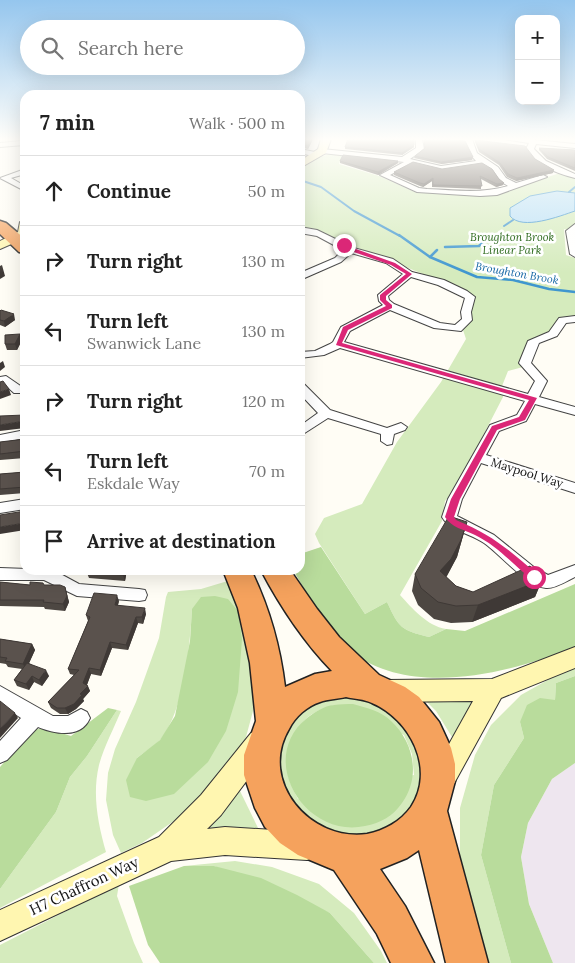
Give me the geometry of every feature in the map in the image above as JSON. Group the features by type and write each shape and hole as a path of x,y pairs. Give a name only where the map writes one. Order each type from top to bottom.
{"highway":[{"path":"278,575 306,618 328,646 374,688 398,700 414,713 426,729 437,761 433,800 454,916 467,963"},
{"path":"241,579 265,650 270,727"},
{"path":"374,688 346,683 324,686 304,693 287,705 270,727 262,752 262,773 267,795 278,816 295,833 332,850 373,853 396,845 416,831 433,800"},
{"path":"332,850 391,920 413,963"}],"street":[{"path":"407,184 422,190 480,194 494,193 521,184"},
{"path":"511,184 515,186"},
{"path":"575,227 570,231 575,254"},
{"path":"305,231 318,233 350,249 393,264 409,274 421,276 470,297 466,312 467,320 457,329 449,329 390,306 384,300 383,295 409,274"},
{"path":"10,233 20,247"},
{"path":"305,275 338,260 350,249"},
{"path":"305,355 328,351 338,344 345,329 390,306"},
{"path":"575,319 563,320 552,334 534,341 525,363 541,381 534,398 522,418 494,428 455,499 449,517 453,522 480,533 508,553 534,577 547,582 575,571"},
{"path":"449,329 457,341"},
{"path":"338,344 575,411"},
{"path":"7,378 18,390"},
{"path":"305,393 326,413 388,436 400,427"},
{"path":"305,428 326,413"},
{"path":"0,439 20,435"},
{"name":"Maypool Way","path":"479,458 575,488"},
{"path":"0,508 20,505"},
{"path":"0,574 20,573"},
{"path":"52,575 77,590 139,596"},
{"path":"374,688 492,690 575,657"},
{"path":"433,800 492,690"},
{"path":"0,694 35,717 58,726 73,723 81,718"},
{"path":"0,754 35,717"},
{"name":"H7 Chaffron Way","path":"169,847 211,804 270,727"},
{"name":"H7 Chaffron Way","path":"0,926 169,847 225,841 332,850"}],"shaded area":[{"path":"575,763 575,963 553,963 529,904 521,857 528,823 552,779"}],"green space":[{"name":"Broughton Brook Linear Park","path":"305,184 397,184 415,192 482,196 496,194 527,184 575,184 575,226 567,230 564,229 566,255 575,258 575,316 561,317 547,334 530,341 523,367 508,371 502,386 503,397 456,488 445,501 442,521 400,595 426,620 446,629 429,637 402,627 387,602 365,614 315,534 324,518 362,504 397,442 441,382 466,339 463,330 469,322 468,313 474,298 463,290 311,229 305,228"},
{"path":"321,547 365,614 387,602 402,627 429,637 446,629 465,631 575,584 575,647 522,665 462,677 433,678 404,675 377,667 353,653 344,645 335,636 320,614 296,575 305,575 305,552"},
{"path":"231,580 235,587 257,696 246,737 231,764 184,814 142,843 121,853 113,835 106,800 108,773 115,749 136,702 159,638 168,592 201,589","holes":["192,609 208,762 137,758 161,739 169,727 175,712 184,677 190,641"]},
{"path":"215,596 228,599 238,611 242,639 238,692 226,731 208,762 174,794 146,801 130,797 126,780 137,758 160,740 175,716 190,641 192,609 201,597"},
{"path":"575,668 575,676 556,683 555,700 520,722 524,738 494,785 481,855 511,963 483,963 460,865 460,808 475,755 491,725 521,695 553,677"},
{"path":"575,676 575,763 552,779 528,823 521,857 529,904 553,963 511,963 481,855 494,785 524,738 520,722 527,705 540,698 555,700 556,683"},
{"path":"484,692 452,737 436,711 426,701"},
{"path":"353,695 375,700 412,728 428,771 414,816 373,842 301,822 276,780 281,735 294,717 311,704 331,697","holes":["334,705 404,735 412,754 414,775 298,799 288,776 287,763 297,731 309,716"]},
{"path":"339,704 353,704 374,710 391,721 399,729 410,749 413,771 408,793 391,815 371,825 343,827 323,820 307,808 294,792 287,774 286,754 292,735 307,718 327,707"},
{"path":"108,708 117,710 87,756 70,777 56,812 0,889 0,767 33,730 45,728 71,736"},
{"path":"117,710 121,711 101,758 96,787 98,820 106,852 0,908 0,889 56,812 70,777 87,756"},
{"path":"240,791 259,830 201,832"},
{"path":"235,861 272,867 319,884 354,913 381,951 387,963 374,963 330,913 214,866 184,866"},
{"path":"184,866 214,866 261,878 297,895 330,913 374,963 160,963 148,945 129,886"},
{"path":"119,884 117,896 143,963 0,963 0,945"}],"water":[{"path":"557,191 575,193 575,211 551,219 532,222 523,222 510,216 510,208 530,196"}],"building":[{"path":"482,184 482,186 433,185"},
{"path":"1,310 14,314 4,321 0,320"},
{"path":"20,334 15,344 5,344 5,335"},
{"path":"3,381 9,389 0,392 0,382"},
{"path":"20,415 20,422 0,425 0,416"},
{"path":"20,440 20,452 0,454 0,442"},
{"path":"20,472 20,487 0,489 0,474"},
{"path":"20,512 20,524 0,527 0,515"},
{"path":"449,516 467,522 461,540 451,559 440,571 456,586 473,592 530,566 542,580 478,605 456,606 438,602 421,588 415,574"},
{"path":"0,582 60,585 65,587 67,596 63,604 43,602 44,600 0,600"},
{"path":"94,593 117,595 115,605 145,608 142,617 136,617 126,645 110,642 100,670 89,668 83,683 88,686 80,694 82,695 74,704 65,708 57,708 48,702 79,670 68,669 90,617 86,615"},
{"path":"0,639 32,644 23,664 5,661 7,658 0,657"},
{"path":"27,663 46,670 39,680 32,676 26,684 14,680"},
{"path":"0,701 15,713 0,729"}],"waterway":[{"name":"Broughton Brook","path":"312,184 321,187 354,211 400,236"},
{"path":"569,192 575,187"},
{"path":"504,226 513,220"},
{"path":"445,247 479,246 491,234"},
{"name":"Broughton Brook","path":"399,235 430,257"},
{"path":"430,257 437,250"},
{"name":"Broughton Brook","path":"430,257 477,277 513,280 549,289 575,292"}],"route":[{"path":"344,245 350,249 393,264 406,270 409,274 383,295 384,300 390,306 345,329 338,344 534,398 522,418 494,428 455,499 449,517 453,522 480,533 503,549 534,577"}]}
